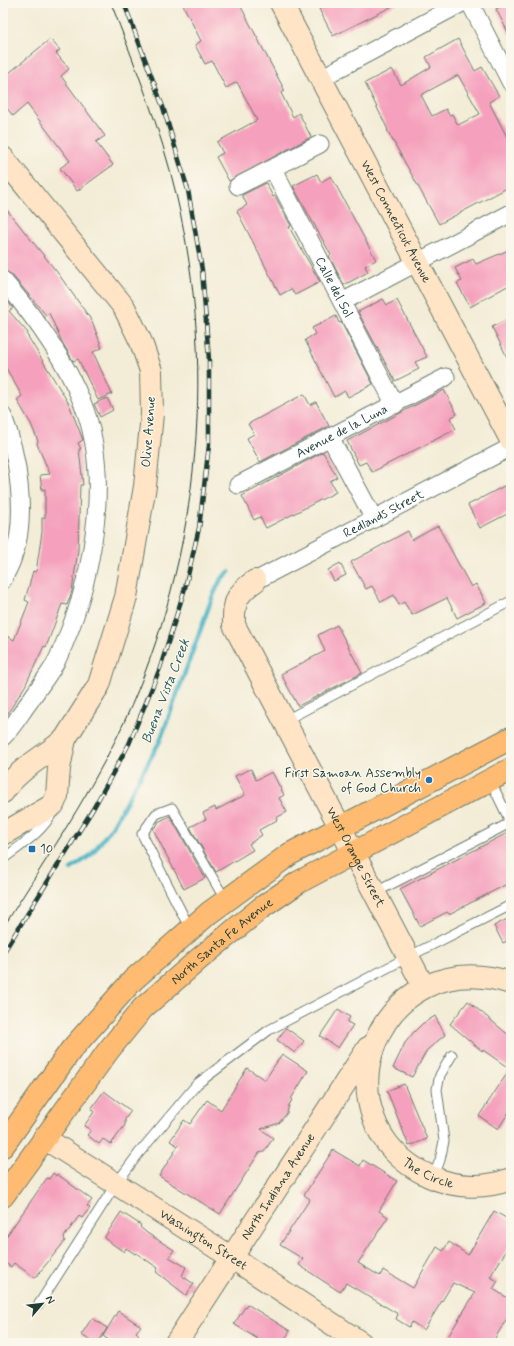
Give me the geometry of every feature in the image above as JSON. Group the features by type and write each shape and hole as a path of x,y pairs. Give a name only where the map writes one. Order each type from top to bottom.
{"main road":[{"path":"3,1146 70,1050 133,980 190,929 290,854 511,738"},
{"name":"North Santa Fe Avenue","path":"3,1196 108,1051 143,1008 199,959 261,908 300,882 511,769"},
{"path":"143,1008 155,977 180,954 190,929"}],"street":[{"name":"West Connecticut Avenue","path":"282,3 511,440"},
{"path":"321,78 462,3"},
{"path":"470,3 511,82"},
{"path":"238,186 320,144"},
{"name":"Olive Avenue","path":"3,158 124,307 141,342 151,371 152,414 146,470 126,597 98,685 65,740 59,768 57,796"},
{"name":"Calle del Sol","path":"273,169 395,405"},
{"path":"342,302 511,213"},
{"path":"3,280 53,346 82,402 94,444 99,478 95,531 82,596 56,661 3,737"},
{"name":"Avenue de la Luna","path":"238,486 446,377"},
{"path":"3,416 10,434 20,482 19,529 14,556 3,580"},
{"path":"330,438 374,519"},
{"name":"Redlands Street","path":"255,581 511,447"},
{"name":"West Orange Street","path":"255,581 242,590 233,610 234,625 339,828 424,987"},
{"name":"Olive Avenue","path":"3,792 17,773 46,755 65,740"},
{"path":"3,834 40,814 53,805 57,796 53,787 44,778 28,773 17,773"},
{"name":"The Circle","path":"507,1183 478,1186 458,1185 433,1178 420,1172 403,1160 389,1145 379,1128 371,1109 368,1089 368,1068 372,1049 380,1030 399,1005 424,987 440,980 458,976 476,975 494,977 511,983"},
{"name":"North Indiana Avenue","path":"176,1343 380,1030"},
{"name":"Washington Street","path":"44,1138 231,1257 361,1343"}],"lane":[{"path":"284,721 511,601"},
{"path":"374,893 508,824 510,816 490,780"},
{"path":"3,859 50,818 57,796"},
{"path":"190,929 142,834 156,814 172,808 226,901"},
{"path":"3,852 50,818"},
{"path":"39,1304 116,1184 139,1153 197,1084 270,1030 408,957 511,905"},
{"path":"433,1178 440,1160 444,1141 437,1089 440,1075 452,1055"}],"building":[{"path":"182,3 239,3 285,91 281,93 293,117 299,113 311,137 229,181 216,157 223,153 217,142 257,120 237,82 226,88 212,61 205,64 195,45 201,41"},
{"path":"330,3 399,3 333,36 319,9"},
{"path":"507,3 511,3 511,38 496,9"},
{"path":"50,39 60,50 56,53 69,69 61,76 105,136 96,142 113,165 77,191 60,168 70,161 27,104 13,116 3,103 3,78"},
{"path":"458,39 475,71 482,67 499,96 489,102 511,145 511,186 439,224 387,130 365,83 392,69 401,85 431,67 426,57","holes":["458,75 480,114 458,125 452,114 449,115 446,109 432,116 421,95"]},
{"path":"317,174 321,182 331,176 376,260 365,266 368,272 344,285 329,256 331,255 293,186"},
{"path":"266,183 273,197 275,196 291,226 289,227 320,282 295,295 291,289 280,295 237,211 247,205 242,195"},
{"path":"3,205 57,272 92,321 102,348 93,352 112,394 98,400 78,359 73,361 62,342 49,313 46,315 11,274 3,270"},
{"path":"511,249 511,284 470,307 457,283 462,281 455,268 473,259 476,264"},
{"path":"3,296 13,308 9,311 28,333 27,335 69,404 83,440 78,443 81,449 79,449 83,485 80,485 78,550 72,591 67,605 62,604 46,647 44,646 25,686 3,721 3,634 14,640 29,602 25,600 33,571 36,572 42,532 42,518 45,518 45,489 42,490 40,475 50,474 37,444 38,441 31,424 17,400 22,396 3,363"},
{"path":"383,299 387,305 397,300 427,357 415,362 419,369 395,381 358,312"},
{"path":"336,316 339,323 341,322 373,384 348,397 345,391 334,397 305,340 315,334 312,328"},
{"path":"511,317 511,365 492,327"},
{"path":"444,390 457,414 450,418 456,429 372,472 366,462 359,465 347,441"},
{"path":"304,394 310,405 316,402 329,426 260,462 247,438 254,434 248,424"},
{"path":"107,398 113,410 100,417 94,404"},
{"path":"323,452 337,477 330,481 336,492 266,528 260,517 254,520 242,496"},
{"path":"506,485 511,495 511,512 480,528 468,505"},
{"path":"438,526 471,587 476,584 486,603 457,618 447,598 412,615 404,602 399,605 394,595 381,602 372,586 366,589 351,562 408,531 412,540"},
{"path":"340,563 346,575 334,581 328,570"},
{"path":"337,625 362,673 298,706 281,674 325,651 318,635"},
{"path":"251,769 256,780 272,772 284,795 279,798 287,812 276,818 277,820 259,830 262,835 249,844 253,850 216,872 190,827 206,819 203,813 215,807 216,810 245,795 235,776"},
{"path":"170,816 205,878 184,889 153,829 158,822"},
{"path":"511,831 511,882 449,914 447,912 420,926 400,889"},
{"path":"511,917 511,939 503,943 494,926"},
{"path":"468,1001 511,1037 511,1109 498,1129 479,1116 510,1069 483,1050 482,1051 450,1024"},
{"path":"338,1009 350,1017 347,1022 353,1025 338,1048 320,1036"},
{"path":"435,1016 445,1035 427,1050 412,1077 393,1068 405,1043 413,1033 422,1024"},
{"path":"286,1028 304,1041 295,1053 277,1040"},
{"path":"282,1054 308,1071 291,1099 292,1100 287,1113 279,1123 261,1129 273,1138 264,1152 259,1153 220,1214 159,1176 178,1146 170,1141 184,1120 190,1124 207,1100 221,1110 247,1068 265,1080"},
{"path":"404,1084 427,1139 409,1146 387,1091"},
{"path":"104,1091 131,1111 125,1119 125,1125 111,1144 103,1139 99,1144 87,1135 91,1130 84,1126 94,1112 91,1109"},
{"path":"333,1150 360,1166 363,1160 397,1181 379,1211 388,1217 358,1263 380,1276 383,1270 413,1288 437,1247 443,1251 449,1242 468,1255 494,1211 511,1221 511,1243 490,1277 498,1281 493,1289 511,1300 511,1312 492,1343 444,1343 475,1293 453,1283 424,1330 412,1322 409,1327 396,1319 398,1314 346,1283 340,1292 299,1265 303,1259 280,1245 310,1199 304,1195"},
{"path":"53,1173 56,1176 57,1174 92,1200 87,1206 90,1208 82,1218 79,1216 64,1237 65,1241 35,1278 14,1263 11,1267 3,1261 3,1241 47,1178 49,1179"},
{"path":"121,1212 141,1225 140,1227 147,1233 174,1250 169,1257 186,1267 182,1276 194,1284 186,1295 156,1272 158,1268 126,1248 124,1252 104,1238"},
{"path":"247,1304 290,1331 282,1343 264,1343 234,1324"},
{"path":"118,1311 141,1326 136,1332 139,1335 134,1343 113,1343 103,1336"},
{"path":"92,1318 107,1328 98,1343 95,1343 81,1335"}],"waterway":[{"name":"Buena Vista Creek","path":"71,869 91,855 112,827 160,741 212,598 221,579 229,572"}],"tram line":[{"path":"3,928 91,786 117,737 145,673 166,608 183,540 193,471 198,402 196,332 189,262 176,194 163,146 147,98 111,3"}],"railway":[{"path":"3,953 93,809 129,744 160,668 185,588 199,528 209,445 209,360 202,270 188,190 163,107 124,3"}],"place":[{"name":"First Samoan Assembly of God Church","path":"429,780"},
{"name":"10","path":"32,849"}]}
